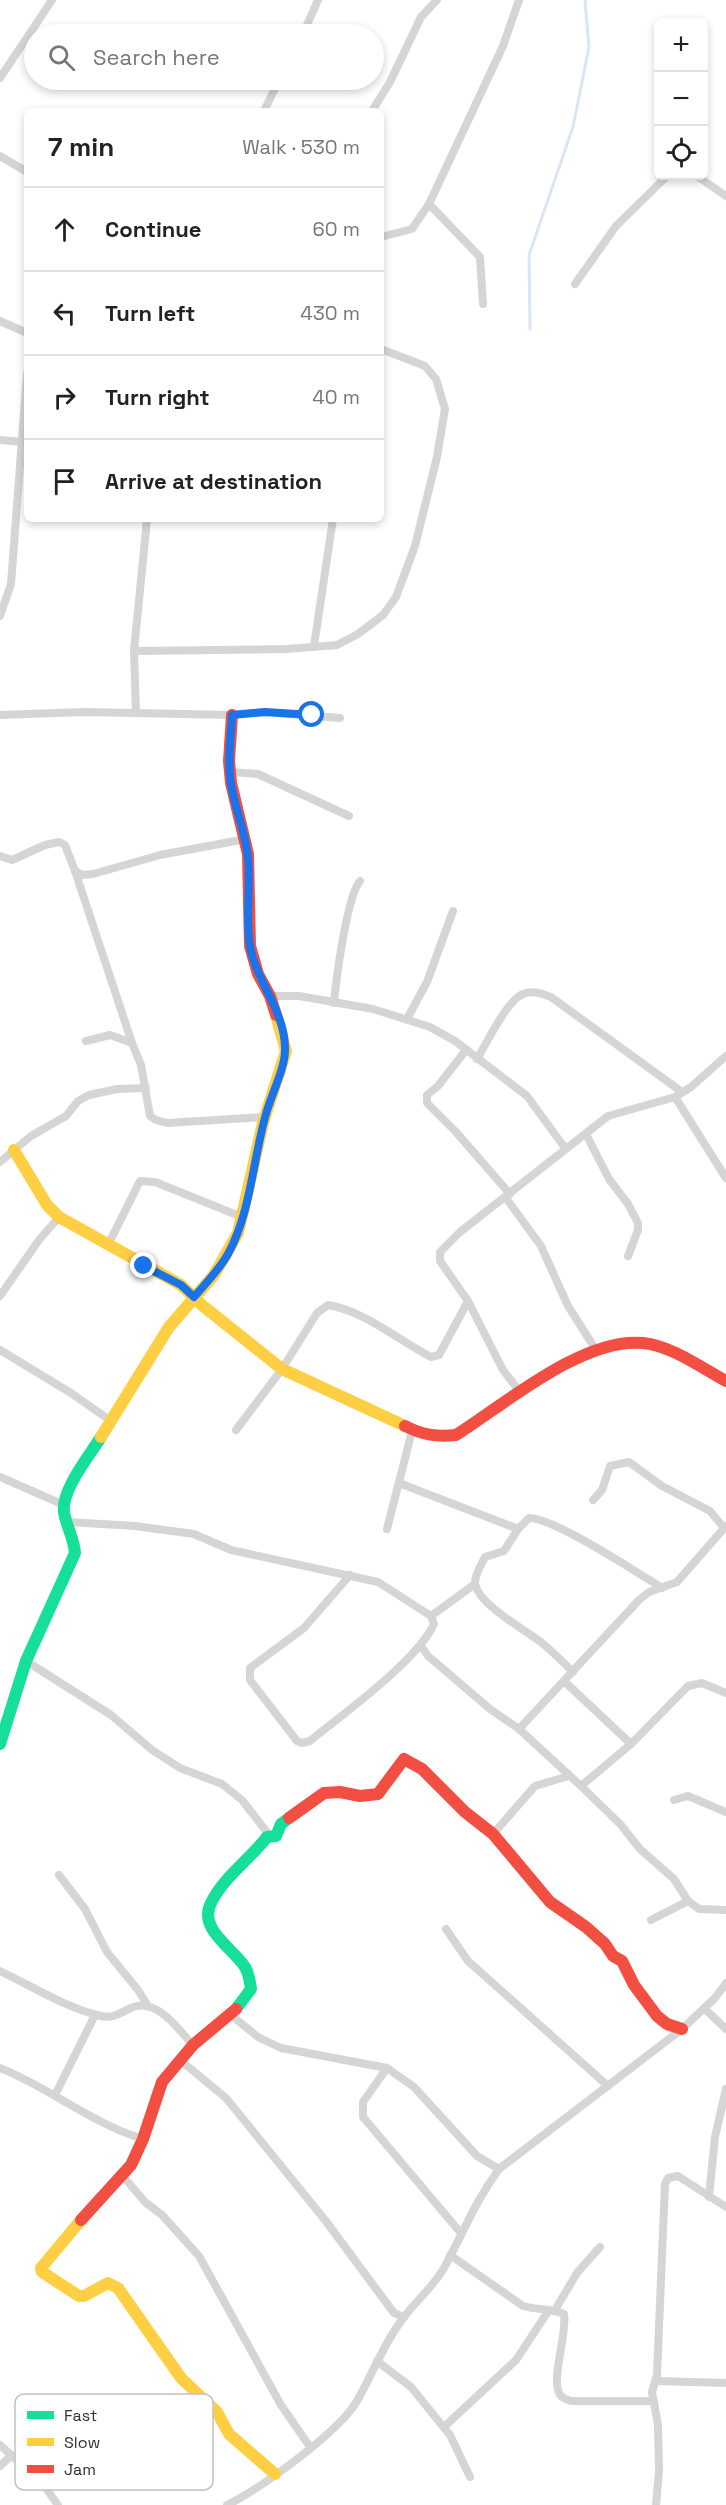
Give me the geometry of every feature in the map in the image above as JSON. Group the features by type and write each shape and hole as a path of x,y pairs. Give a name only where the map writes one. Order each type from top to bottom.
{"street":[{"path":"36,24 52,0"},
{"path":"307,24 318,0"},
{"path":"374,108 390,82 421,17 437,0"},
{"path":"384,236 412,229 429,204 503,46 519,0"},
{"path":"0,78 24,42"},
{"path":"265,108 274,90"},
{"path":"0,156 24,170"},
{"path":"575,284 616,226 663,180"},
{"path":"703,180 726,196"},
{"path":"429,204 480,257 483,304"},
{"path":"0,321 24,332"},
{"path":"134,651 230,651 337,645 358,634 383,615 396,597 415,546 437,457 445,409 436,379 425,366 384,350"},
{"path":"0,616 11,584 24,425"},
{"path":"0,440 23,442"},
{"path":"136,713 134,651 147,522"},
{"path":"314,646 333,522"},
{"path":"0,715 84,712 232,715 265,712 340,718"},
{"path":"0,1744 26,1661 75,1552 75,1542 66,1519 64,1505 70,1487 95,1443 169,1327 214,1275 228,1254 238,1233 265,1117 285,1051 284,1038 270,996 258,974 250,946 250,882 246,839 230,772 232,715"},
{"path":"230,772 258,774 349,816"},
{"path":"75,871 83,875 93,874 160,855 246,839"},
{"path":"0,856 12,860 45,845 59,842 65,845 132,1043 146,1088 150,1116 168,1123 265,1117"},
{"path":"334,1004 349,906 355,887 360,880"},
{"path":"407,1019 427,982 453,911"},
{"path":"477,1059 514,999 529,992 551,997 679,1095 726,1178"},
{"path":"270,996 299,996 334,1004 373,1009 430,1028 466,1050 527,1096 565,1148"},
{"path":"86,1041 110,1035 132,1043"},
{"path":"466,1050 442,1082 427,1095 426,1103 456,1132 508,1196 541,1246 568,1306 596,1350"},
{"path":"521,1392 503,1370 488,1345 468,1300 440,1261 440,1252 460,1232 608,1116 679,1095 726,1056"},
{"path":"0,1162 31,1136 66,1116 78,1101 89,1095 110,1090 146,1088"},
{"path":"586,1134 609,1179 628,1204 638,1223 637,1235 628,1256"},
{"path":"14,1150 47,1205 59,1217 181,1285 282,1369 412,1431 438,1437 456,1435 570,1362 596,1350 642,1343 664,1350 726,1381"},
{"path":"108,1245 140,1181 155,1182 242,1217"},
{"path":"0,1296 39,1240 59,1217"},
{"path":"236,1430 282,1369 316,1313 328,1305 368,1321 432,1358 439,1355 468,1300"},
{"path":"0,1350 71,1393 111,1421"},
{"path":"387,1529 412,1431"},
{"path":"519,1729 639,1600 649,1592 677,1582 725,1527 710,1511 662,1486 629,1462 610,1466 602,1490 594,1500"},
{"path":"0,1478 64,1505"},
{"path":"399,1483 518,1529"},
{"path":"573,1672 542,1643 492,1606 481,1595 475,1584 478,1569 485,1557 504,1551 518,1529 530,1518 551,1525 605,1553 662,1588"},
{"path":"68,1522 135,1526 194,1534 231,1550 350,1575 378,1582 431,1616 434,1624 421,1646 360,1701 310,1741 302,1743 297,1742 250,1680 248,1673 250,1668 304,1628 350,1575"},
{"path":"431,1616 475,1584"},
{"path":"421,1646 428,1656 490,1709 519,1729 581,1786 621,1825 640,1849 674,1879 688,1901 699,1909 726,1910"},
{"path":"26,1661 111,1715 152,1750 180,1768 222,1784 242,1800 266,1831 267,1837"},
{"path":"565,1682 631,1744"},
{"path":"581,1786 631,1744 688,1686 702,1683 726,1693"},
{"path":"198,2394 181,2378 118,2288 108,2283 84,2296 79,2296 42,2272 41,2268 48,2257 131,2165 143,2139 162,2082 193,2045 231,2015 251,1989 249,1972 213,1929 208,1918 208,1909 220,1891 267,1837 276,1836 281,1824 324,1793 340,1792 360,1796 378,1794 404,1759 422,1769 465,1812 493,1834 550,1902 586,1927 605,1944 613,1956 622,1961 634,1985 657,2016 667,2024 682,2029"},
{"path":"493,1834 535,1786 569,1776"},
{"path":"674,1800 688,1796 726,1812"},
{"path":"58,1875 85,1909 106,1952 138,1990 148,2006"},
{"path":"651,1920 688,1901"},
{"path":"446,1929 468,1961 608,2086"},
{"path":"0,1971 95,2015 110,2018 139,2005 148,2006 159,2011 193,2045"},
{"path":"227,2505 275,2475 340,2424 357,2402 377,2361 404,2317 424,2296 450,2255 482,2191 499,2169 682,2029 726,1983"},
{"path":"704,2008 726,2029"},
{"path":"55,2094 95,2015"},
{"path":"231,2015 258,2037 281,2048 387,2068 414,2087 477,2156 499,2169"},
{"path":"180,2060 226,2098 326,2220 394,2313 404,2317"},
{"path":"0,2068 55,2094 83,2113 123,2133 143,2139"},
{"path":"387,2068 363,2102 363,2117 460,2232"},
{"path":"709,2196 715,2137 726,2089"},
{"path":"122,2175 145,2202 162,2215 199,2256 281,2405 310,2447"},
{"path":"656,2505 659,2459 658,2425 652,2392 656,2381 668,2178 678,2176 726,2207"},
{"path":"444,2427 516,2360 577,2273 600,2247"},
{"path":"450,2255 523,2306 564,2314 566,2324 557,2379 558,2391 562,2397 571,2401 654,2401"},
{"path":"377,2361 411,2387 450,2434 470,2476"},
{"path":"656,2381 726,2383"},
{"path":"213,2408 229,2434 275,2475"},
{"path":"0,2445 15,2458"},
{"path":"0,2466 12,2455"},
{"path":"47,2490 57,2505"}],"waterway":[{"path":"530,329 529,255 573,127 589,47 585,0"}],"traffic: fast":[{"path":"0,1744 26,1661 75,1553 66,1522 64,1503 71,1483 101,1437"},
{"path":"236,2009 251,1989 248,1975 245,1967 212,1928 208,1911 217,1892 267,1837 276,1836 281,1824 289,1818"}],"traffic: slow":[{"path":"101,1437 169,1327 214,1275 238,1233 263,1123 286,1051 276,1015"},
{"path":"14,1150 47,1205 59,1217 181,1285 203,1306 282,1369 405,1426"},
{"path":"81,2220 41,2268 42,2272 79,2296 84,2296 108,2283 118,2288 181,2378 198,2394"},
{"path":"213,2408 229,2434 275,2474"}],"traffic: jam":[{"path":"232,715 229,761 231,783 248,854 250,946 258,974 270,996 276,1015"},
{"path":"405,1426 430,1435 456,1435 545,1375 570,1361 595,1350 620,1344 643,1343 665,1348 726,1381"},
{"path":"289,1818 324,1793 340,1792 360,1796 378,1794 404,1759 422,1769 465,1812 493,1834 550,1902 586,1927 605,1944 613,1956 622,1961 634,1985 657,2016 667,2024 682,2029"},
{"path":"81,2220 131,2165 143,2139 162,2082 193,2045 236,2009"}],"route":[{"path":"144,1266 181,1285 194,1297 214,1275 238,1233 263,1123 285,1051 284,1038 270,996 258,974 250,946 248,854 231,783 229,761 232,715 265,712 312,715"}]}
